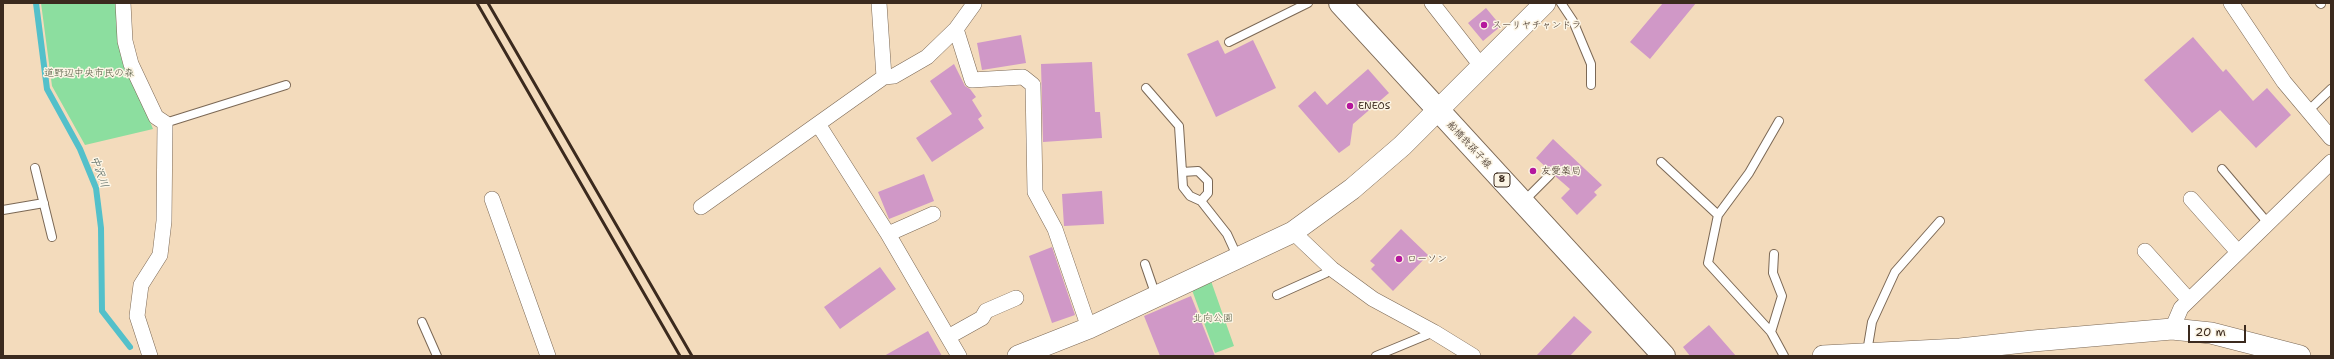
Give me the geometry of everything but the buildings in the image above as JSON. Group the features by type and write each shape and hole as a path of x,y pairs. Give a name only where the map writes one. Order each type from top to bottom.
{"main road":[{"name":"船橋我孫子線","path":"1340,3 1438,112 1523,202 1664,356"}],"street":[{"path":"124,3 125,41 131,64 156,117 165,123 164,221 160,255 141,285 137,316 150,356"},
{"path":"879,3 884,77"},
{"path":"1432,3 1482,67"},
{"path":"1018,356 1089,328 1294,232 1352,190 1438,112 1545,3"},
{"path":"2231,3 2284,82 2331,138"},
{"path":"701,207 884,77 894,76 927,57 956,28 974,4"},
{"path":"956,28 972,80 1023,77 1033,85 1035,192 1055,229 1089,328"},
{"path":"818,124 888,234 959,356"},
{"path":"2172,330 2181,308 2267,222 2331,162"},
{"path":"492,199 548,356"},
{"path":"2191,199 2238,252"},
{"path":"888,234 933,214"},
{"path":"1294,232 1332,269 1373,299 1434,332 1470,356"},
{"path":"2145,251 2189,300"},
{"path":"948,337 982,318 986,311 1016,298"},
{"path":"1823,356 1867,353 1957,353 2033,341 2172,330 2211,333 2300,356"}],"lane":[{"path":"1229,42 1308,3"},
{"path":"1561,3 1572,21 1591,64 1591,85"},
{"path":"165,123 286,85"},
{"path":"1146,88 1179,126 1183,187 1190,196 1201,201 1227,234 1238,259"},
{"path":"2308,111 2331,89"},
{"path":"1779,122 1748,173 1718,215 1708,263 1771,332 1784,356"},
{"path":"1661,162 1718,215"},
{"path":"35,168 52,237"},
{"path":"2222,169 2267,222"},
{"path":"1182,172 1198,171 1208,181 1208,193 1201,201"},
{"path":"1523,202 1550,175"},
{"path":"3,210 44,203"},
{"path":"1867,353 1872,322 1895,272 1940,220"},
{"path":"1771,332 1782,296 1773,273 1774,254"},
{"path":"1145,264 1156,296"},
{"path":"1277,294 1326,274 1332,269"},
{"path":"422,322 437,356"},
{"path":"1376,356 1434,332"}],"green space":[{"name":"道野辺中央市民の森","path":"41,3 117,3 127,64 153,129 85,145 52,86"},
{"name":"北向公園","path":"1211,281 1234,346 1215,353 1192,290"}],"waterway":[{"name":"中沢川","path":"36,3 47,89 80,149 96,188 101,228 102,311 130,347"}],"railway":[{"path":"477,3 680,356"},
{"path":"488,3 692,356"}],"place":[{"name":"スーリヤチャンドラ","path":"1484,25"},
{"name":"ENEOS","path":"1350,106"},
{"name":"友愛薬局","path":"1533,171"},
{"name":"ローソン","path":"1399,259"}]}
